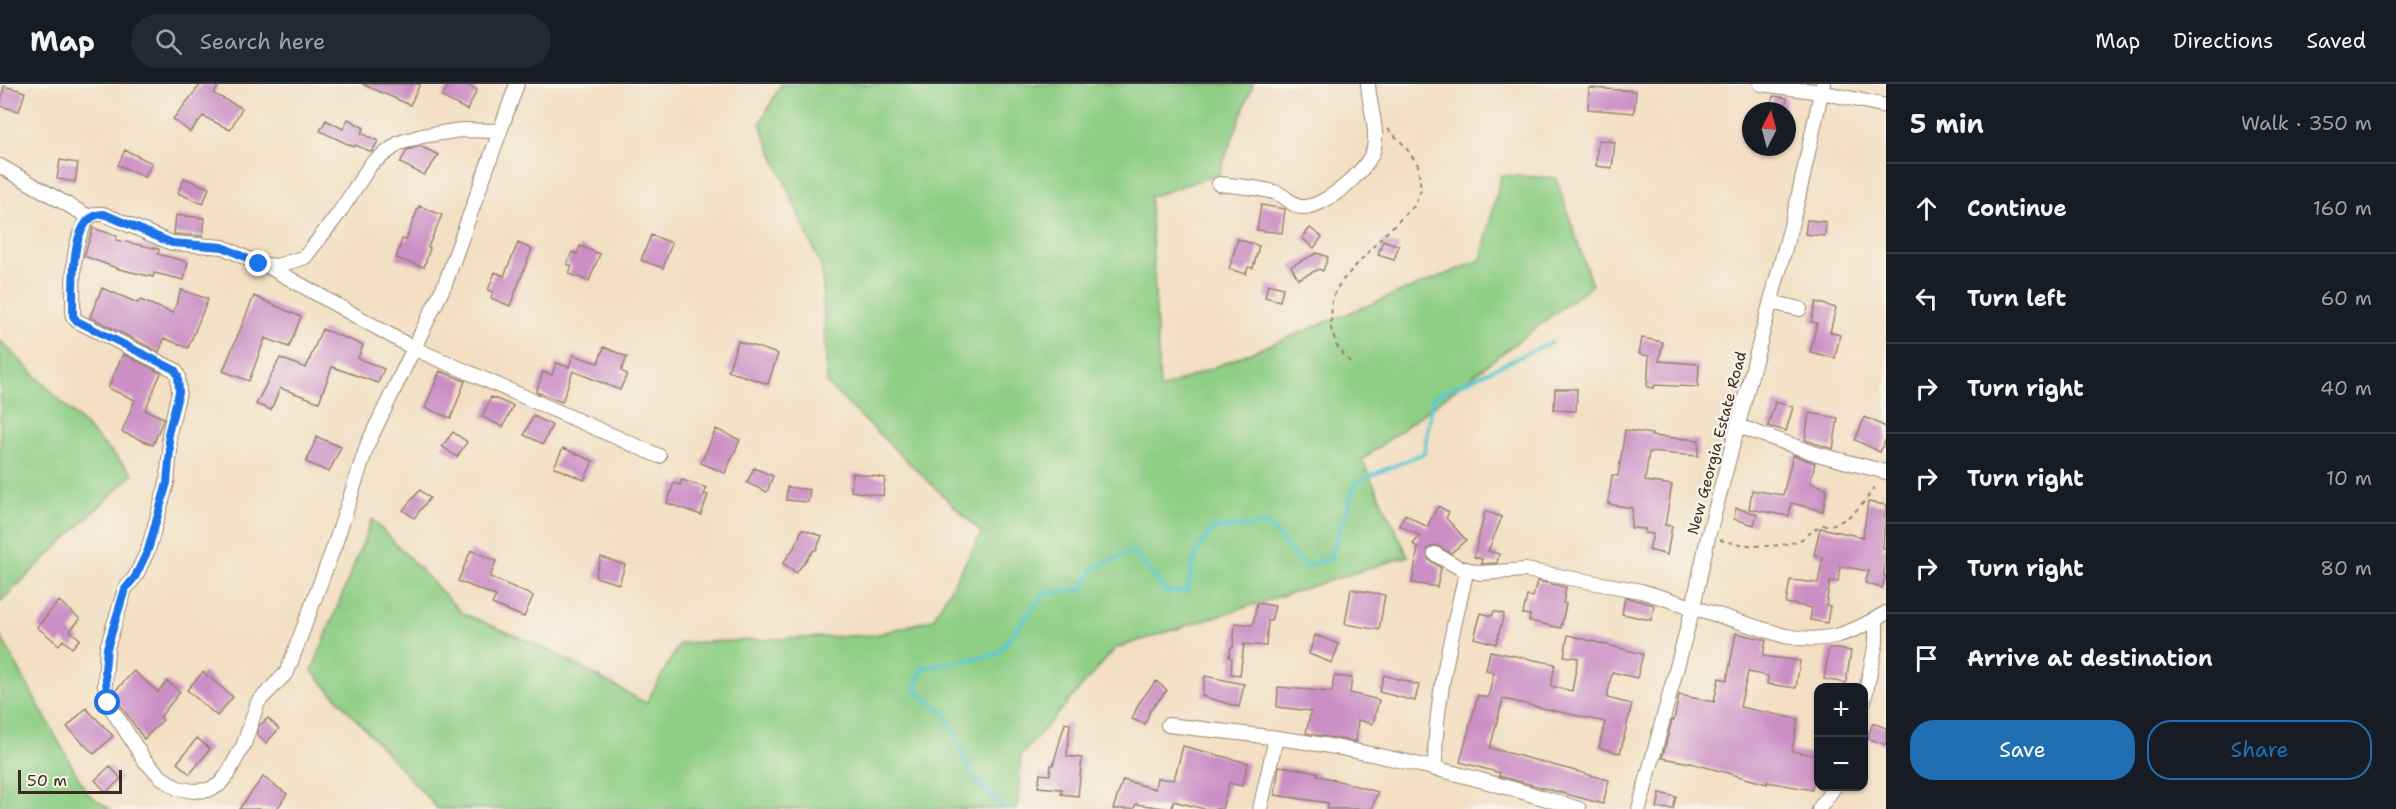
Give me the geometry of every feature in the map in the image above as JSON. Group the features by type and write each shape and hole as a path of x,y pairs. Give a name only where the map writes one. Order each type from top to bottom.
{"street":[{"path":"517,84 498,131 445,284 413,348 368,443 287,672 258,702 244,744 227,775 219,784 208,790 193,791 177,788 161,777 145,760 108,703 105,670 107,648 125,589 135,577 148,550 162,504 167,483 170,450 168,434 179,392 178,376 175,370 77,321 73,316 75,257 80,230 89,218 96,214 104,214 172,243 223,247 246,259 269,267 413,348 659,456"},
{"path":"1219,184 1276,192 1299,207 1308,207 1341,190 1374,149 1373,114 1368,84"},
{"path":"1761,84 1822,88 1886,106"},
{"name":"New Georgia Estate Road","path":"1639,809 1693,607 1708,537 1797,203 1822,88"},
{"path":"269,267 304,257 339,213 371,164 399,142 461,130 498,131"},
{"path":"0,166 89,218"},
{"path":"1771,302 1800,309"},
{"path":"1738,426 1817,454 1884,471"},
{"path":"1435,554 1458,567 1481,573 1525,570 1641,591 1803,640 1821,640 1842,634 1881,616"},
{"path":"1435,769 1437,719 1445,663 1467,569"},
{"path":"1867,683 1881,616"},
{"path":"1168,725 1338,747 1485,780 1579,809"},
{"path":"1260,809 1276,738"},
{"path":"1819,809 1832,791"}],"path":[{"path":"1350,362 1336,346 1331,328 1332,299 1340,283 1415,205 1421,189 1418,165 1404,145 1373,114"},
{"path":"1708,537 1740,545 1778,545 1801,539 1820,526 1834,524 1856,511 1871,495 1884,471"}],"green space":[{"path":"781,84 1253,84 1219,174 1150,197 1160,389 1481,260 1501,175 1556,178 1592,285 1362,460 1408,556 1116,648 1021,755 1017,809 438,809 312,671 372,519 462,613 549,650 646,703 680,643 875,635 933,619 982,533 827,384 822,269 760,124"},
{"path":"0,340 133,474 0,602"},
{"path":"0,635 87,793 110,809 0,809"}],"building":[{"path":"201,84 219,84 214,94 242,108 230,130 203,116 190,132 173,119"},
{"path":"362,84 420,84 410,105"},
{"path":"449,84 466,84 477,90 467,110 442,97"},
{"path":"4,86 25,92 19,111 0,106"},
{"path":"1589,88 1636,91 1634,113 1588,109"},
{"path":"1773,96 1787,98 1786,102 1772,102"},
{"path":"348,119 364,128 361,133 378,141 372,152 355,145 354,147 320,131 326,120 343,129"},
{"path":"1598,140 1615,142 1612,168 1596,166"},
{"path":"420,146 439,155 424,175 400,163 407,150"},
{"path":"125,150 152,163 145,177 118,165"},
{"path":"60,160 78,163 75,182 57,179"},
{"path":"184,178 209,188 203,204 178,193"},
{"path":"1261,205 1285,209 1282,233 1257,230"},
{"path":"419,206 442,215 428,247 430,248 424,267 396,258 402,239 406,240"},
{"path":"176,215 205,218 203,236 174,234"},
{"path":"1807,220 1826,222 1825,236 1805,234"},
{"path":"93,228 117,236 116,240 159,249 158,254 188,262 184,280 154,273 153,277 119,269 84,256"},
{"path":"1310,228 1322,237 1314,248 1302,238"},
{"path":"651,235 672,243 663,268 641,260"},
{"path":"1238,239 1259,246 1253,268 1248,267 1246,274 1229,269"},
{"path":"1383,240 1399,246 1394,260 1378,255"},
{"path":"518,243 532,249 510,306 491,298 493,292 488,290 495,272 504,276"},
{"path":"580,246 600,254 589,281 569,274 572,266 567,264 572,252 577,254"},
{"path":"1317,253 1328,257 1323,271 1319,269 1298,279 1291,266"},
{"path":"1268,284 1283,288 1280,301 1265,297"},
{"path":"102,288 138,303 140,300 173,313 181,290 208,299 188,348 164,338 159,352 90,317"},
{"path":"254,296 301,317 289,347 265,338 249,381 223,371"},
{"path":"1816,302 1836,308 1830,332 1840,335 1835,358 1810,352 1817,323 1811,322"},
{"path":"322,329 363,345 358,358 384,369 378,383 332,367 319,402 280,388 271,410 256,404 280,358 306,368"},
{"path":"1642,338 1663,342 1659,361 1699,364 1698,387 1655,385 1654,388 1647,387 1649,356 1639,354"},
{"path":"738,341 778,354 768,384 728,371"},
{"path":"604,347 627,357 621,371 627,374 620,390 573,371 562,402 536,392 543,372 552,375 556,363 569,367 573,355 598,363"},
{"path":"123,354 161,373 145,410 164,418 153,445 122,432 135,400 108,388"},
{"path":"440,371 465,381 451,418 425,408"},
{"path":"1555,389 1577,389 1576,411 1554,410"},
{"path":"491,397 513,406 503,427 482,417"},
{"path":"1775,402 1793,407 1786,431 1768,426"},
{"path":"1809,413 1838,418 1833,449 1805,440"},
{"path":"533,416 552,425 543,444 524,435"},
{"path":"1865,417 1886,427 1886,439 1880,452 1855,440"},
{"path":"716,429 740,440 725,473 701,463"},
{"path":"1625,430 1652,434 1651,436 1699,440 1698,456 1649,452 1645,481 1672,485 1665,525 1672,526 1667,555 1649,550 1653,534 1645,533 1645,529 1631,528 1632,508 1608,504 1612,475 1618,476"},
{"path":"453,432 467,442 457,457 442,446"},
{"path":"317,437 341,447 329,472 306,462"},
{"path":"563,448 593,461 584,480 554,467"},
{"path":"1793,455 1815,463 1810,483 1827,488 1823,511 1791,503 1789,516 1749,509 1752,490 1783,495"},
{"path":"754,468 773,476 767,492 747,483"},
{"path":"853,473 885,478 883,496 851,491"},
{"path":"682,480 707,488 704,494 708,495 701,515 667,503 674,483 680,485"},
{"path":"787,487 810,490 808,502 786,500"},
{"path":"420,490 430,498 414,518 403,510"},
{"path":"1868,502 1886,505 1883,548 1886,548 1884,576 1886,576 1882,588 1865,583 1869,571 1840,566 1838,582 1830,581 1826,605 1830,606 1827,623 1810,620 1812,608 1786,603 1790,580 1818,583 1823,557 1814,555 1820,528 1863,537"},
{"path":"1438,506 1449,512 1446,518 1466,540 1451,553 1436,545 1428,549 1428,559 1441,568 1437,587 1412,583 1418,548 1413,544 1420,536 1399,525 1405,514 1427,527"},
{"path":"1736,508 1757,514 1754,525 1734,519"},
{"path":"1485,511 1502,517 1488,551 1499,554 1497,563 1481,564 1482,559 1474,557"},
{"path":"802,529 822,536 816,550 796,573 783,563 796,545"},
{"path":"471,550 496,561 490,577 533,596 524,617 492,604 496,596 458,581"},
{"path":"601,557 625,565 619,584 595,577"},
{"path":"1537,581 1566,587 1563,603 1566,604 1561,628 1529,621 1530,615 1523,614 1527,596 1533,597"},
{"path":"1351,589 1385,595 1379,630 1345,624"},
{"path":"1625,597 1654,605 1651,620 1622,614"},
{"path":"59,601 80,619 70,631 80,639 72,648 63,640 59,645 37,627"},
{"path":"1257,603 1275,606 1271,621 1268,621 1266,646 1244,644 1240,675 1231,674 1232,658 1229,657 1231,647 1233,647 1235,623 1253,625"},
{"path":"1494,611 1504,614 1496,644 1474,638 1481,613 1492,616"},
{"path":"1736,633 1766,640 1763,656 1800,661 1796,688 1767,684 1768,676 1748,672 1740,707 1798,719 1792,751 1814,755 1812,790 1767,782 1767,784 1691,763 1662,758 1672,720 1674,721 1679,695 1714,702 1719,678 1727,680"},
{"path":"1315,635 1339,644 1332,663 1309,654"},
{"path":"1568,635 1643,654 1637,678 1612,672 1607,698 1632,704 1620,753 1599,748 1605,722 1503,699 1490,748 1609,780 1603,804 1499,776 1500,773 1460,762 1478,695 1488,698 1494,672 1486,670 1490,651 1555,664 1551,686 1572,691 1578,658 1564,656"},
{"path":"1829,648 1851,651 1846,683 1824,679"},
{"path":"134,671 158,692 167,681 180,692 160,717 163,720 144,739 117,700 115,691"},
{"path":"203,672 233,697 217,716 187,690"},
{"path":"1384,675 1419,685 1415,701 1379,692"},
{"path":"1205,676 1244,684 1239,707 1202,696"},
{"path":"1334,676 1352,678 1350,693 1379,700 1373,724 1358,720 1356,742 1306,733 1311,711 1277,707 1278,687 1332,692"},
{"path":"1156,681 1167,690 1150,711 1145,724 1132,719 1139,703"},
{"path":"86,708 113,736 94,754 67,727"},
{"path":"268,718 279,729 266,743 257,734 259,726"},
{"path":"1065,723 1070,724 1067,756 1082,758 1078,796 1061,794 1062,789 1038,787 1040,774 1050,775 1051,765 1053,765"},
{"path":"1873,723 1886,728 1886,745 1868,738"},
{"path":"197,738 210,749 190,774 177,763"},
{"path":"1183,746 1248,763 1242,786 1229,783 1222,809 1204,809 1173,801 1172,809 1136,804 1134,809 1113,809 1123,780 1155,789 1157,778 1174,780"},
{"path":"110,766 121,779 106,792 95,780"},
{"path":"1279,766 1318,772 1317,775 1378,792 1372,809 1327,809 1328,803 1275,795"},
{"path":"263,777 287,794 277,809 239,809"},
{"path":"1660,793 1676,797 1673,809 1657,808"}],"waterway":[{"path":"1003,809 972,777 946,714 916,691 922,668 996,655 1045,593 1082,590 1094,568 1133,551 1166,592 1187,591 1196,553 1212,529 1268,524 1304,566 1330,559 1356,482 1424,453 1433,397 1552,342"}],"route":[{"path":"108,703 105,685 107,648 125,589 135,577 148,550 159,514 167,483 170,450 168,434 179,392 179,383 175,370 77,321 73,316 75,257 80,230 89,218 96,214 104,214 172,243 192,246 212,244 232,250 259,264"}]}
